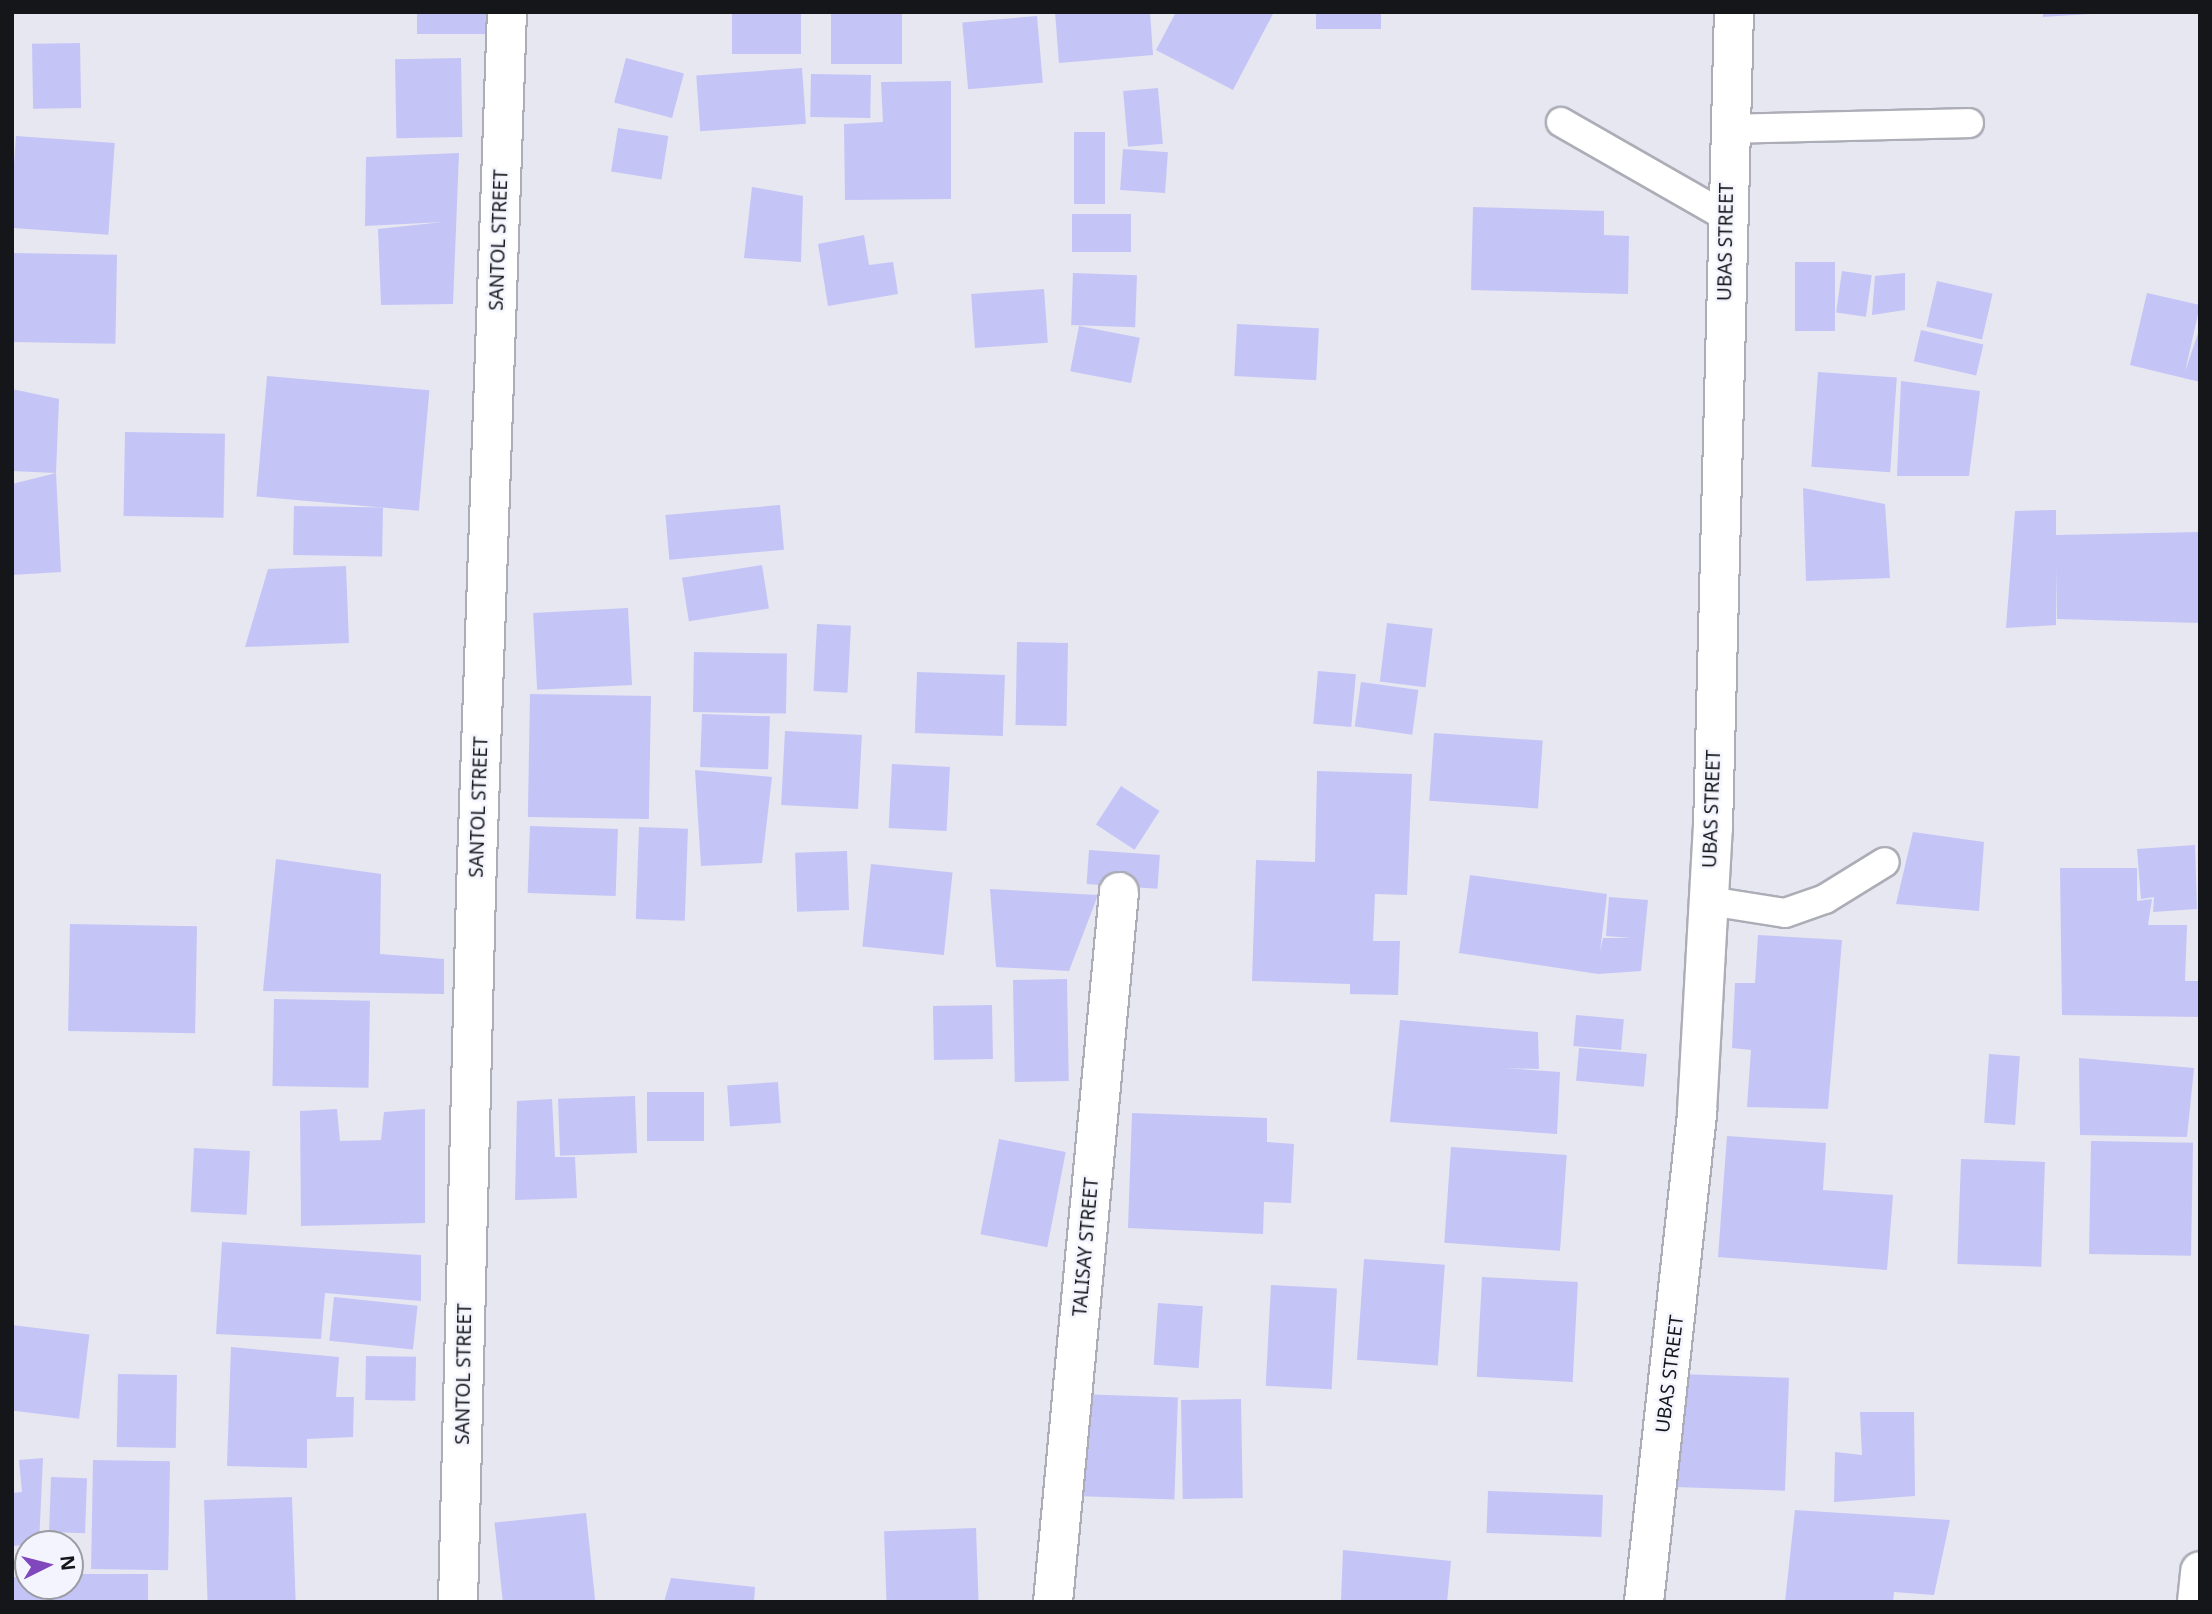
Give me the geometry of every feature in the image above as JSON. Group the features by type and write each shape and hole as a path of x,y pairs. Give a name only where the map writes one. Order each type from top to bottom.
{"street":[{"name":"SANTOL STREET","path":"458,1602 476,876 506,12"},
{"name":"UBAS STREET","path":"1644,1602 1695,1138 1709,901 1734,12"},
{"name":"TALISAY STREET","path":"1053,1602 1119,892"},
{"path":"2197,1602 2200,1572"}],"lane":[{"path":"1561,122 1727,217"},
{"path":"1729,129 1969,123"},
{"path":"1709,901 1785,913 1825,899 1885,862"}],"building":[{"path":"417,12 489,12 489,34 417,34"},
{"path":"732,12 801,12 801,54 732,54"},
{"path":"831,12 902,12 902,64 831,64"},
{"path":"1055,12 1150,12 1153,55 1059,63"},
{"path":"1176,12 1274,12 1233,90 1156,50"},
{"path":"1316,12 1381,12 1381,29 1316,29"},
{"path":"2043,12 2089,12 2089,14 2043,17"},
{"path":"1037,16 1043,83 968,89 962,23"},
{"path":"80,43 81,108 33,109 32,44"},
{"path":"461,58 462,137 396,138 395,59"},
{"path":"626,58 684,74 672,118 614,102"},
{"path":"802,68 806,124 700,131 696,75"},
{"path":"811,74 871,75 870,118 810,117"},
{"path":"951,81 951,199 845,200 844,124 883,122 881,82"},
{"path":"1158,88 1163,144 1128,147 1123,91"},
{"path":"618,128 668,136 661,179 611,171"},
{"path":"1074,132 1105,132 1105,204 1074,204"},
{"path":"16,136 115,143 108,235 12,228"},
{"path":"1123,149 1168,152 1165,193 1120,190"},
{"path":"459,153 453,304 381,305 378,229 443,222 365,226 366,157"},
{"path":"752,187 803,196 801,262 744,258"},
{"path":"1473,207 1604,211 1604,235 1629,236 1628,294 1471,290"},
{"path":"1072,214 1131,214 1131,252 1072,252"},
{"path":"864,235 869,265 893,262 898,294 828,306 818,244"},
{"path":"12,253 117,255 115,344 12,342"},
{"path":"1795,262 1835,262 1835,331 1795,331"},
{"path":"1842,271 1872,275 1866,317 1836,313"},
{"path":"1073,273 1137,275 1135,327 1071,325"},
{"path":"1905,273 1905,310 1872,315 1875,276"},
{"path":"1937,281 1993,294 1982,340 1926,327"},
{"path":"1044,289 1048,343 975,348 971,294"},
{"path":"2147,293 2200,305 2185,372 2200,327 2200,382 2130,365"},
{"path":"1237,324 1319,328 1316,380 1234,376"},
{"path":"1079,326 1140,338 1131,383 1070,371"},
{"path":"1921,330 1983,344 1976,376 1914,361"},
{"path":"1818,372 1897,378 1890,472 1811,467"},
{"path":"267,376 429,390 419,511 256,497"},
{"path":"1901,381 1980,391 1969,476 1897,476"},
{"path":"12,389 59,399 56,473 12,471"},
{"path":"125,432 225,434 224,518 124,516"},
{"path":"56,473 61,572 12,575 12,484"},
{"path":"1803,488 1885,504 1890,578 1806,581"},
{"path":"780,505 784,550 669,560 665,515"},
{"path":"294,506 383,508 382,557 293,555"},
{"path":"2056,510 2056,535 2200,532 2200,623 2057,619 2056,567 2056,625 2006,628 2015,511"},
{"path":"762,565 769,608 689,621 682,578"},
{"path":"346,566 349,643 245,647 268,569"},
{"path":"628,608 632,685 537,690 533,613"},
{"path":"1387,623 1433,629 1425,687 1380,682"},
{"path":"817,624 851,626 847,693 813,691"},
{"path":"1017,642 1068,643 1067,726 1016,725"},
{"path":"694,652 787,654 786,714 693,712"},
{"path":"1318,671 1356,674 1351,727 1313,724"},
{"path":"917,672 1005,675 1003,736 915,733"},
{"path":"1361,682 1418,690 1412,735 1355,727"},
{"path":"530,694 651,696 649,819 528,817"},
{"path":"702,714 770,716 768,769 700,767"},
{"path":"785,731 862,735 858,809 781,805"},
{"path":"1434,733 1543,741 1538,808 1429,801"},
{"path":"892,764 950,767 947,831 889,828"},
{"path":"695,770 772,777 762,863 701,866"},
{"path":"1317,771 1412,774 1407,895 1375,894 1373,941 1400,941 1398,995 1350,994 1350,984 1252,981 1256,860 1315,862"},
{"path":"1121,786 1160,811 1135,850 1096,825"},
{"path":"530,826 618,829 616,896 528,893"},
{"path":"639,827 688,829 685,921 636,919"},
{"path":"1913,832 1984,842 1979,911 1896,904"},
{"path":"2195,845 2197,909 2153,912 2154,897 2141,899 2137,849"},
{"path":"1089,850 1160,855 1157,889 1087,884"},
{"path":"847,851 849,910 797,912 795,853"},
{"path":"276,859 381,874 380,954 444,959 444,994 263,991"},
{"path":"871,864 953,873 944,955 862,947"},
{"path":"2060,868 2137,868 2137,901 2152,899 2148,925 2187,925 2185,981 2200,981 2200,1017 2062,1015"},
{"path":"1470,875 1607,894 1600,952 1603,938 1631,938 1606,936 1609,897 1648,900 1641,971 1598,974 1459,953"},
{"path":"990,889 1098,895 1069,971 996,967"},
{"path":"70,924 197,926 195,1033 68,1031"},
{"path":"1758,935 1842,940 1828,1109 1747,1107 1751,1050 1732,1048 1735,983 1755,983"},
{"path":"1067,979 1069,1081 1015,1082 1013,980"},
{"path":"274,999 370,1001 368,1088 272,1086"},
{"path":"992,1005 993,1059 934,1060 933,1006"},
{"path":"1576,1015 1624,1019 1621,1050 1573,1046"},
{"path":"1400,1020 1538,1032 1539,1069 1503,1068 1560,1072 1557,1134 1390,1122"},
{"path":"1579,1048 1647,1054 1644,1087 1576,1081"},
{"path":"1989,1054 2020,1056 2015,1125 1984,1123"},
{"path":"2079,1058 2194,1068 2187,1137 2080,1135"},
{"path":"778,1082 781,1123 730,1126 727,1086"},
{"path":"647,1092 704,1092 704,1141 647,1141"},
{"path":"635,1096 637,1153 560,1156 558,1099"},
{"path":"552,1099 555,1157 575,1157 577,1198 515,1200 517,1101"},
{"path":"337,1109 340,1141 381,1140 384,1112 425,1109 425,1223 301,1226 300,1111"},
{"path":"1132,1113 1267,1118 1267,1142 1294,1144 1291,1203 1264,1202 1263,1234 1128,1228"},
{"path":"1727,1136 1826,1143 1823,1190 1893,1195 1887,1270 1718,1257"},
{"path":"999,1139 1066,1152 1047,1247 980,1234"},
{"path":"2091,1141 2193,1143 2191,1256 2089,1254"},
{"path":"1451,1147 1567,1155 1560,1251 1444,1243"},
{"path":"194,1148 250,1151 247,1215 191,1212"},
{"path":"1961,1159 2045,1162 2041,1267 1957,1264"},
{"path":"222,1242 421,1255 421,1301 325,1293 321,1339 216,1334"},
{"path":"1364,1259 1445,1265 1438,1365 1357,1360"},
{"path":"1482,1277 1578,1282 1573,1382 1477,1377"},
{"path":"1271,1285 1337,1288 1332,1389 1266,1386"},
{"path":"334,1297 418,1306 413,1350 329,1341"},
{"path":"1158,1303 1203,1306 1199,1368 1154,1365"},
{"path":"12,1325 89,1335 79,1419 12,1411"},
{"path":"231,1347 339,1357 336,1397 354,1397 353,1437 307,1439 307,1468 227,1466"},
{"path":"366,1356 416,1357 415,1401 365,1400"},
{"path":"118,1374 177,1375 176,1448 117,1447"},
{"path":"1679,1374 1789,1378 1785,1491 1675,1487"},
{"path":"1078,1394 1178,1397 1174,1499 1074,1496"},
{"path":"1241,1399 1243,1498 1183,1499 1181,1400"},
{"path":"1860,1412 1914,1412 1915,1496 1834,1502 1835,1452 1862,1455"},
{"path":"43,1458 40,1530 14,1530 12,1546 12,1493 22,1492 19,1460"},
{"path":"93,1460 170,1461 168,1570 91,1569"},
{"path":"51,1477 87,1478 85,1533 84,1530 49,1530"},
{"path":"1488,1491 1603,1495 1601,1537 1487,1533"},
{"path":"292,1497 296,1602 208,1602 204,1500"},
{"path":"1795,1510 1950,1520 1934,1595 1894,1592 1893,1602 1785,1602"},
{"path":"586,1513 595,1602 503,1602 495,1523"},
{"path":"976,1528 979,1602 887,1602 884,1531"},
{"path":"1343,1550 1451,1561 1447,1602 1341,1602"},
{"path":"84,1574 148,1574 148,1602 48,1602 84,1600"},
{"path":"12,1577 14,1600 43,1600 43,1602 12,1602"},
{"path":"671,1578 755,1587 754,1602 664,1602"}]}
